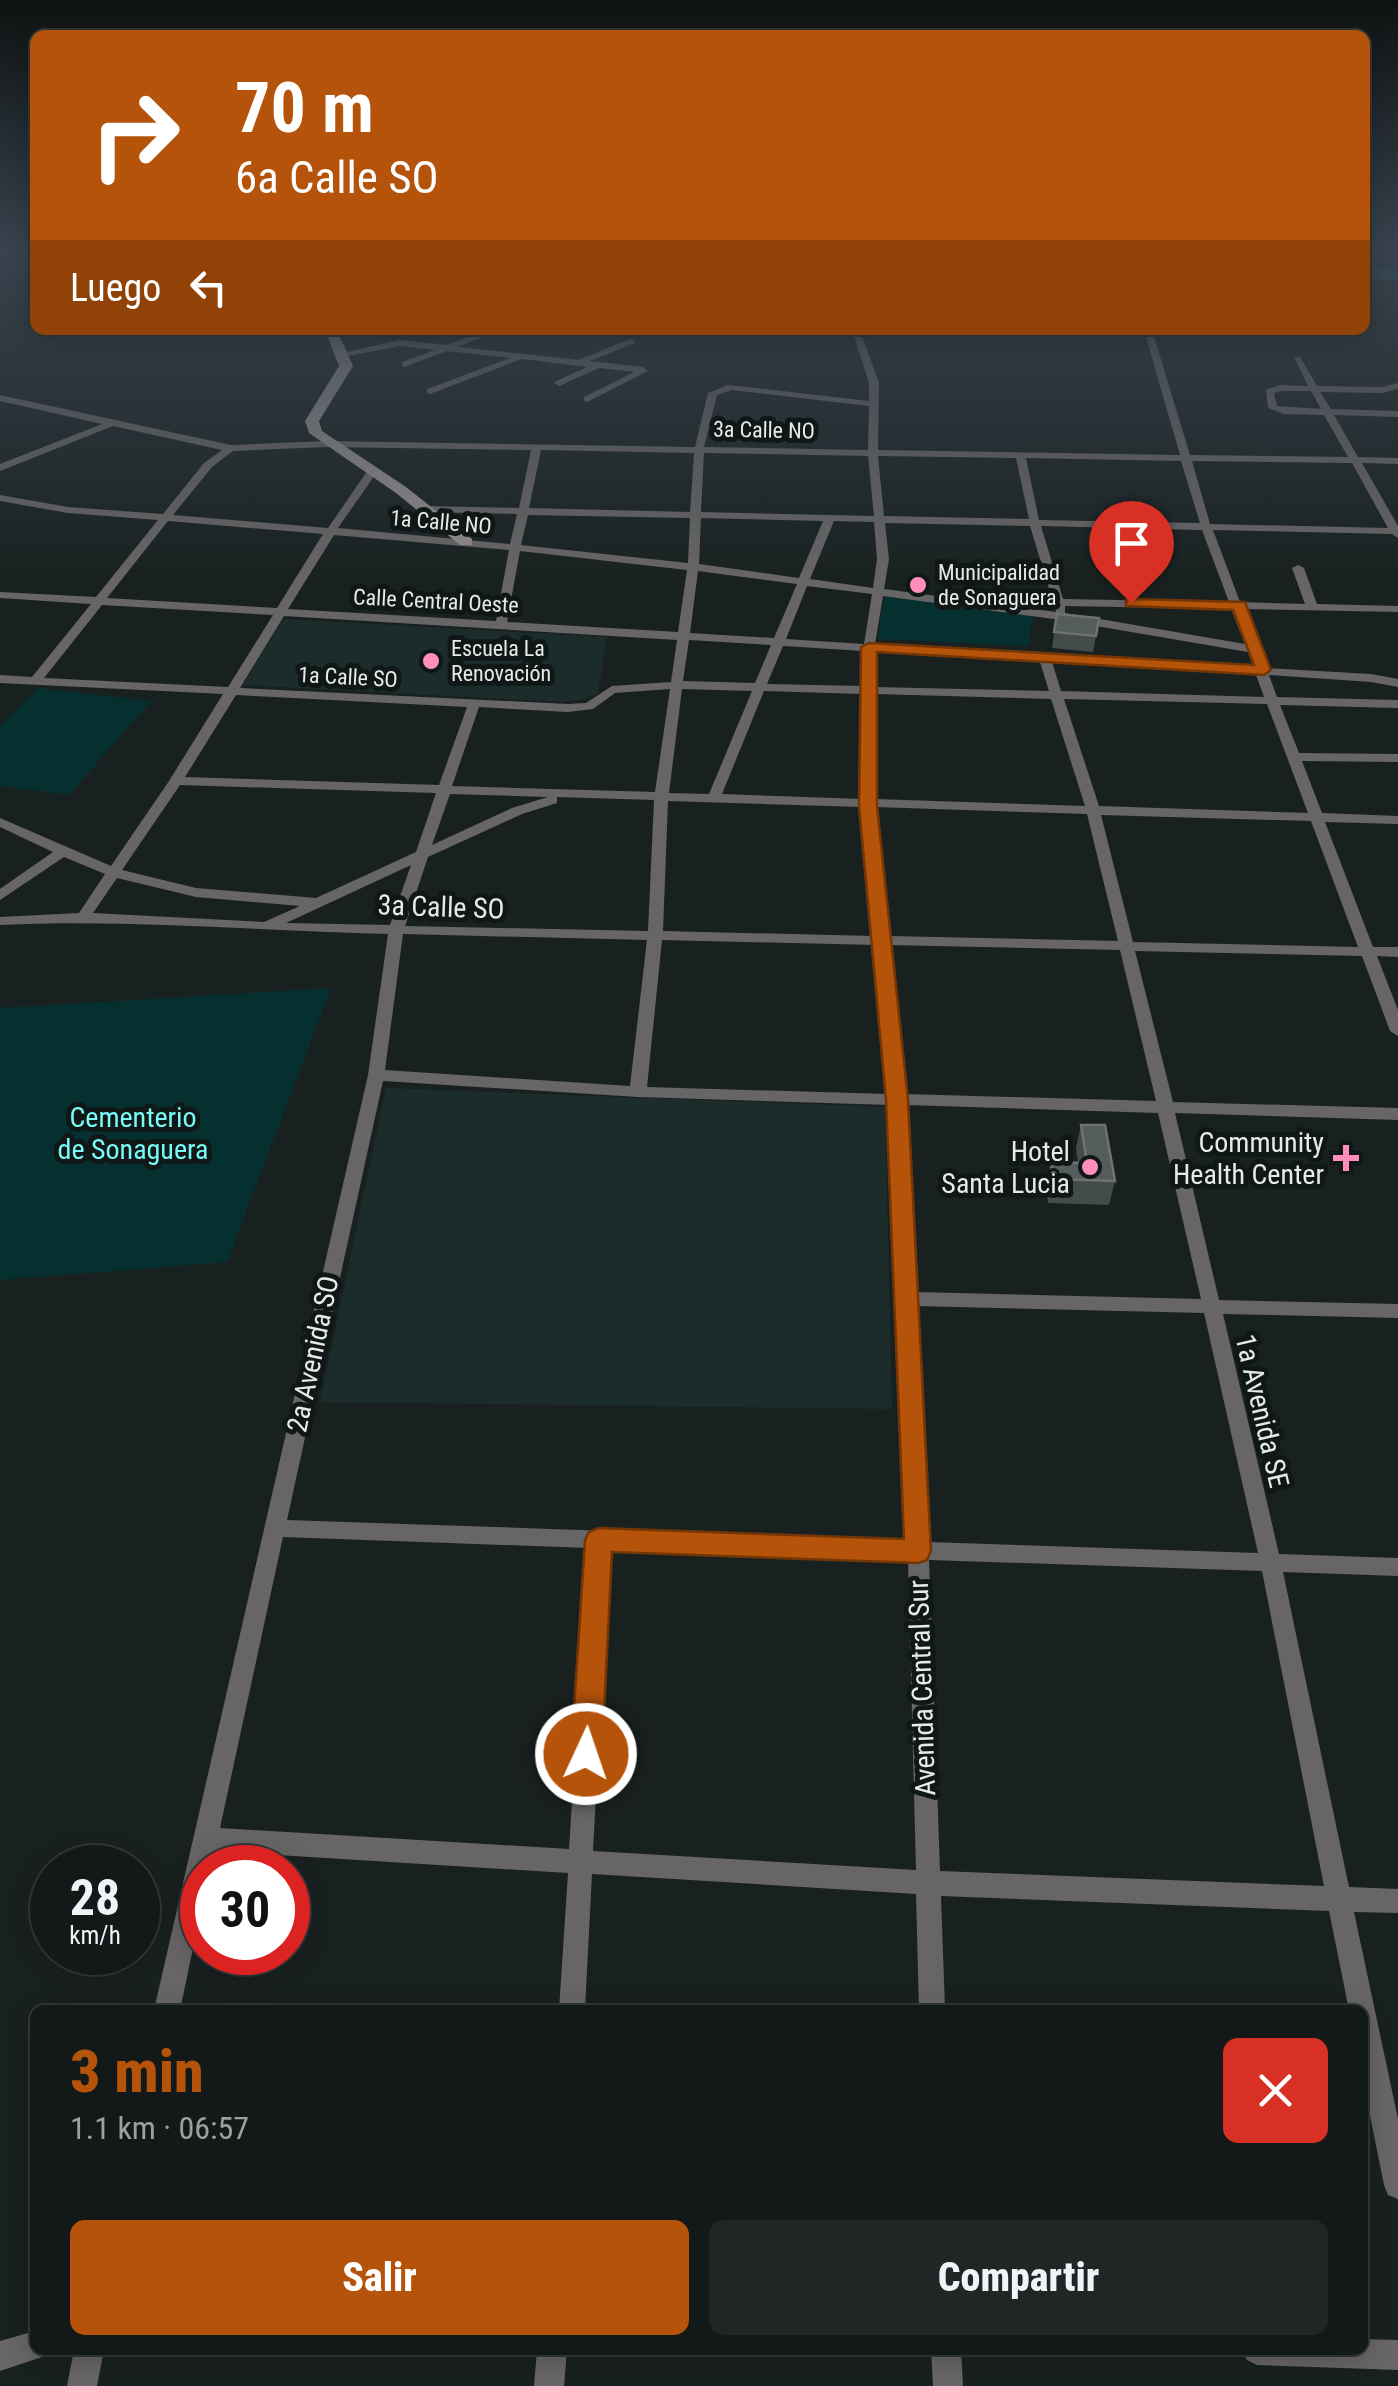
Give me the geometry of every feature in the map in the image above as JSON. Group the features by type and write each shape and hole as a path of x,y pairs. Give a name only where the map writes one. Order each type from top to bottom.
{"street":[{"path":"344,359 345,374 329,390 312,421 316,433 466,542"},
{"path":"405,364 418,359"},
{"path":"430,391 515,359"},
{"path":"556,359 644,370 587,399"},
{"path":"582,362 588,359"},
{"name":"Avenida Central Sur","path":"866,359 874,383 873,452 883,560 869,647 868,806 897,1100 918,1551 932,2005"},
{"path":"1156,359 1206,528 1264,670 1398,1031"},
{"path":"1297,359 1397,532"},
{"path":"560,383 600,364"},
{"path":"638,1092 655,938 661,799 693,566 699,449 712,393 718,388 872,404"},
{"path":"1395,390 1272,390 1270,400 1274,408 1284,411 1398,414"},
{"name":"3a Calle NO","path":"0,398 231,448 327,444 537,446 1398,461"},
{"path":"0,468 112,424"},
{"path":"501,625 505,587 526,512 537,446"},
{"path":"34,682 208,466 231,448"},
{"path":"1020,455 1034,524 1062,616"},
{"path":"83,917 176,780 330,532 372,472"},
{"name":"1a Calle NO","path":"0,498 165,520 466,542 693,566 1062,616 1256,650"},
{"path":"0,508 16,502"},
{"path":"424,509 1397,532"},
{"path":"712,800 829,520"},
{"path":"1298,568 1312,607"},
{"name":"Calle Central Oeste","path":"0,595 1044,656 1398,683"},
{"path":"1059,602 1398,609"},
{"name":"1a Avenida SE","path":"1044,656 1093,810 1128,948 1271,1565 1363,2005"},
{"name":"1a Calle SO","path":"0,679 568,708 588,706 612,690 676,686 1398,704"},
{"name":"2a Avenida SO","path":"168,2005 376,1075 396,930 474,704"},
{"path":"1296,757 1398,758"},
{"path":"176,780 868,806 1398,820"},
{"path":"266,927 518,811 567,795"},
{"path":"0,822 114,872 182,890 317,902"},
{"path":"0,896 63,852"},
{"name":"3a Calle SO","path":"0,921 83,917 266,927 655,938 1398,952"},
{"path":"376,1075 638,1092 1398,1114"},
{"path":"906,1299 1398,1311"},
{"path":"275,1528 1398,1567"},
{"path":"572,2005 599,1540"},
{"path":"207,1839 927,1883 1398,1901"},
{"name":"1a Avenida SE","path":"1368,2032 1398,2186"},
{"path":"0,2356 30,2347"},
{"path":"1368,2354 1398,2355"},
{"path":"82,2386 88,2355"},
{"path":"549,2386 552,2355"},
{"path":"946,2355 948,2386"}],"shaded area":[{"name":"Escuela La Renovación","path":"283,619 607,637 598,693 586,699 563,702 243,685"},
{"path":"386,1088 885,1107 892,1409 320,1402"}],"green space":[{"path":"884,596 1033,616 1028,646 878,639"},
{"path":"38,688 151,701 69,795 0,786 0,726"},
{"name":"Cementerio de Sonaguera","path":"331,988 227,1262 0,1280 0,1008"}],"building":[{"path":"1057,614 1099,618 1096,636 1054,632"},
{"path":"1081,1125 1105,1125 1115,1181 1053,1179 1051,1162 1087,1163"}],"place":[{"name":"Municipalidad de Sonaguera","path":"918,585"},
{"name":"Escuela La Renovación","path":"431,661"},
{"name":"Community Health Center","path":"1346,1158"},
{"name":"Hotel Santa Lucia","path":"1090,1167"}],"route":[{"path":"586,1754 599,1540 918,1551 897,1100 868,806 869,647 1264,670 1239,606 1131,603"}]}
